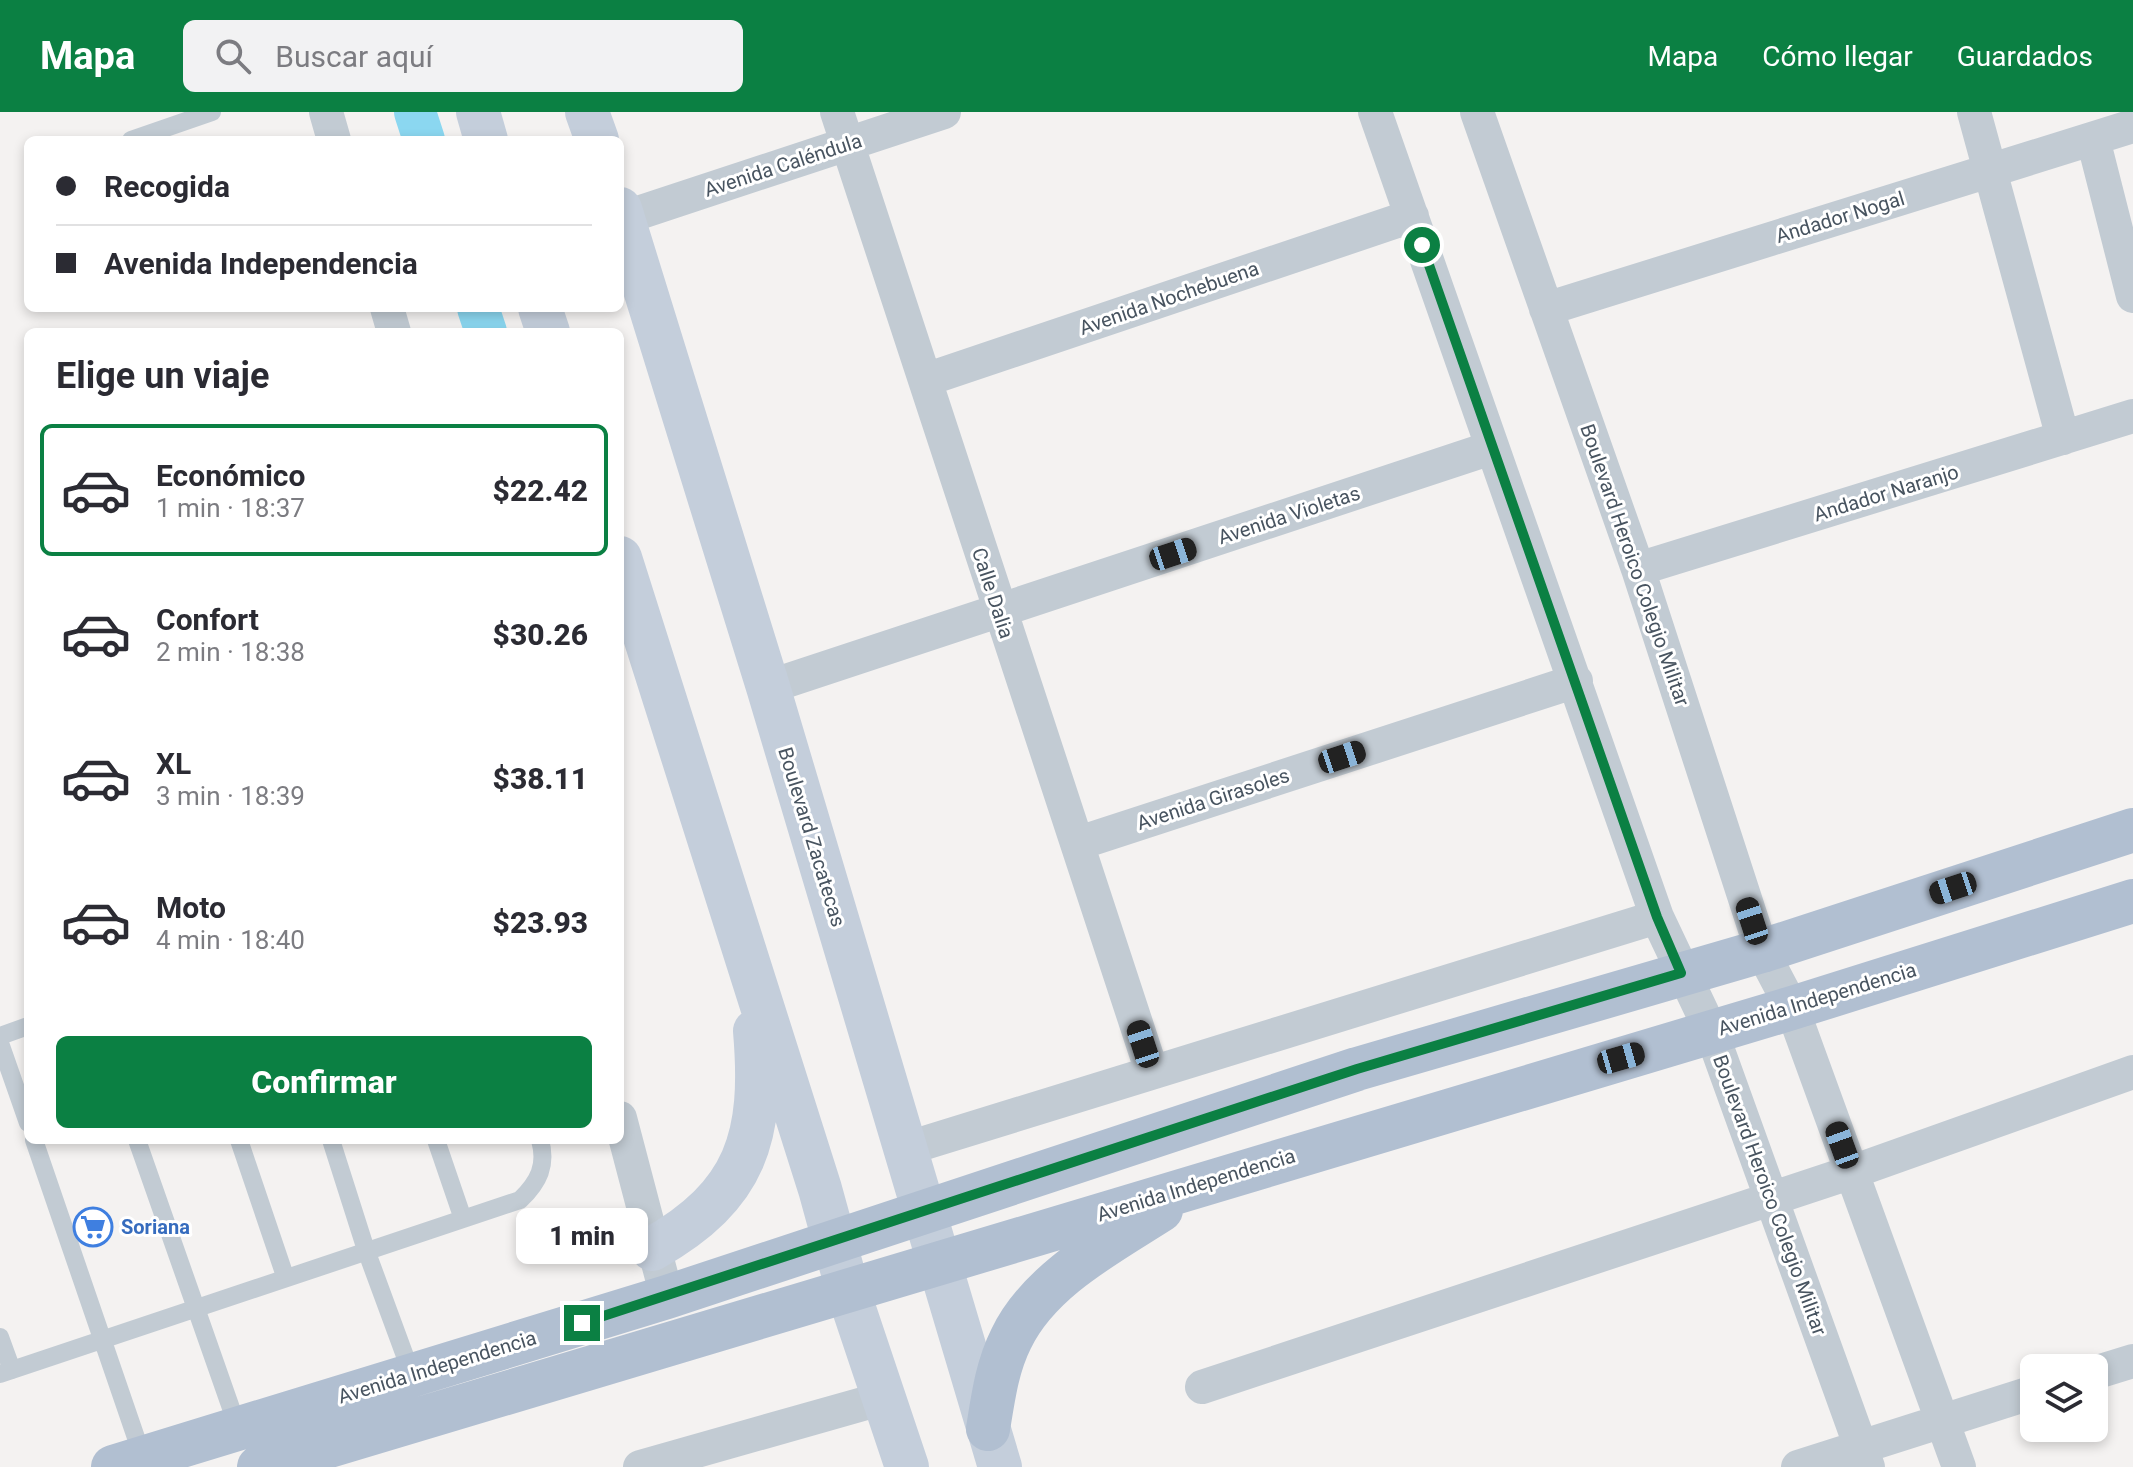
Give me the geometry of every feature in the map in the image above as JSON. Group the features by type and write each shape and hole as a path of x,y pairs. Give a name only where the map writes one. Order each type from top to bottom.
{"main road":[{"path":"478,112 485,136"},
{"path":"587,112 596,136"},
{"name":"Boulevard Zacatecas","path":"624,220 768,687 994,1448"},
{"path":"624,571 820,1189 848,1291 907,1467"},
{"name":"Avenida Independencia","path":"128,1463 217,1445 412,1375 667,1297 1357,1069 1762,951 2133,830"},
{"name":"Avenida Independencia","path":"259,1467 1792,1008 2133,901"},
{"path":"652,1249 702,1218 726,1191 743,1162 755,1114 758,1066 750,965"},
{"path":"994,1448 998,1371 1011,1336 1032,1307 1060,1279 1201,1183"}],"street":[{"path":"326,112 333,136"},
{"name":"Avenida Caléndula","path":"624,213 843,128 944,112"},
{"name":"Boulevard Heroico Colegio Militar","path":"1375,112 1657,917 1711,1031 1865,1457"},
{"name":"Boulevard Heroico Colegio Militar","path":"1477,112 1638,569 1762,951 1792,1008 1959,1467"},
{"path":"1974,112 2063,438"},
{"name":"Andador Nogal","path":"1546,309 2133,126"},
{"name":"Calle Dalia","path":"843,128 1152,1072"},
{"path":"2093,139 2133,296"},
{"name":"Avenida Nochebuena","path":"925,380 1412,216"},
{"name":"Andador Naranjo","path":"1638,569 2133,416"},
{"name":"Avenida Violetas","path":"768,687 1491,448"},
{"name":"Avenida Girasoles","path":"1079,843 1576,681"},
{"path":"905,1149 1657,917"},
{"path":"1202,1387 1852,1172 2133,1072"},
{"path":"624,1134 667,1297"},
{"path":"2108,1369 2133,1361"},
{"path":"1798,1467 1865,1457 1942,1421 2020,1396"},
{"path":"640,1467 884,1398"}],"lane":[{"path":"143,136 212,112"},
{"path":"0,1036 24,1027"},
{"path":"0,1043 24,1112"},
{"path":"35,1144 104,1339 128,1463"},
{"path":"138,1144 194,1309 217,1445"},
{"path":"240,1144 285,1276"},
{"path":"332,1144 366,1250 412,1375"},
{"path":"437,1144 463,1219"},
{"path":"0,1337 6,1372 285,1276 520,1200 531,1190 544,1162 541,1144"}],"waterway":[{"path":"415,112 423,136"},
{"path":"479,312 485,328"}],"place":[{"name":"Soriana","path":"93,1227"}],"route":[{"path":"582,1323 1357,1069 1681,973 1657,917 1422,245"}]}
